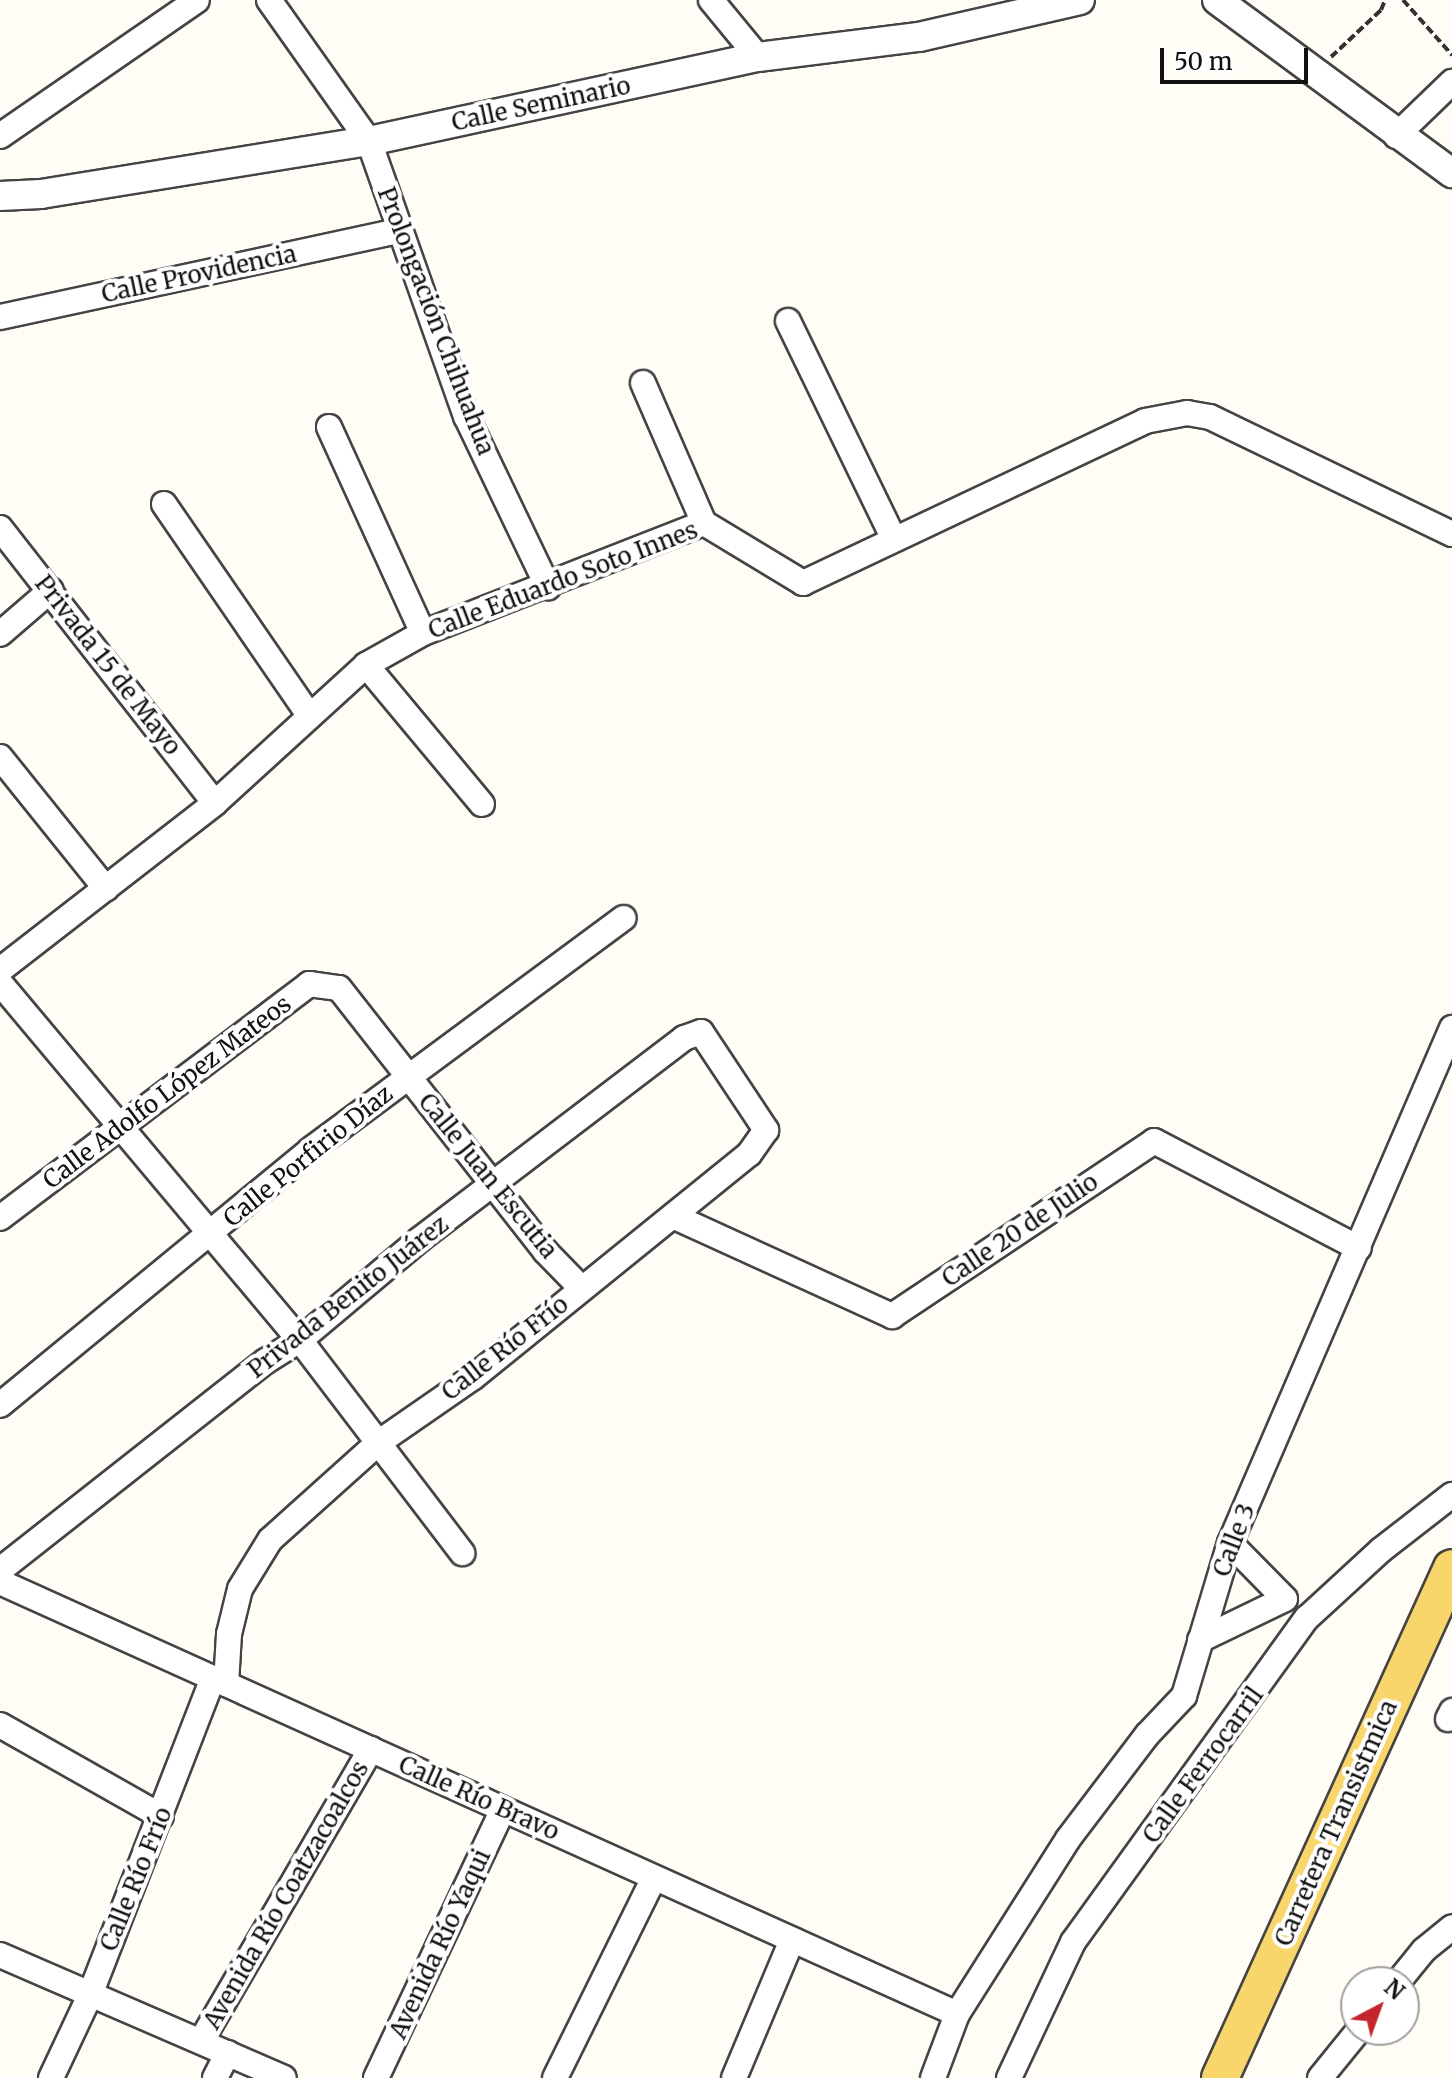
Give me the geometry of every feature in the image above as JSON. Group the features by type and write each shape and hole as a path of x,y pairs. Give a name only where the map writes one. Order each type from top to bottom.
{"main road":[{"name":"Carretera Transistmica","path":"1220,2078 1452,1568"}],"street":[{"path":"0,136 197,0"},
{"name":"Prolongación Chihuahua","path":"269,0 369,141 398,231 466,416 548,587"},
{"path":"711,0 758,57"},
{"path":"1217,0 1396,136 1452,173"},
{"name":"Calle Seminario","path":"0,196 41,194 369,141 758,57 919,37 1074,1"},
{"path":"1396,136 1452,82"},
{"name":"Calle Providencia","path":"0,317 398,231"},
{"path":"788,321 894,539"},
{"path":"643,383 704,523"},
{"name":"Calle Eduardo Soto Innes","path":"0,970 215,803 366,665 423,633 548,587 704,523 803,583 1145,421 1187,413 1210,417 1452,534"},
{"path":"329,427 423,633"},
{"path":"164,504 309,715"},
{"name":"Privada 15 de Mayo","path":"0,528 215,803"},
{"path":"0,634 51,590"},
{"path":"366,665 482,804"},
{"path":"0,757 106,889"},
{"name":"Calle Porfirio Díaz","path":"0,1405 407,1076 462,1042 624,918"},
{"path":"0,983 209,1236 300,1340 462,1553"},
{"name":"Calle Adolfo López Mateos","path":"0,1218 309,984 339,988"},
{"name":"Calle Juan Escutia","path":"339,988 494,1185 580,1287"},
{"name":"Calle 3","path":"933,2078 957,2014 1068,1839 1147,1735 1184,1696 1230,1543 1452,1028"},
{"name":"Privada Benito Juárez","path":"0,1570 266,1361 300,1340 419,1240 684,1038 701,1032"},
{"name":"Calle Río Frío","path":"51,2078 90,1995 219,1681 240,1589 270,1540 378,1443 472,1378 580,1287 675,1217 749,1154 766,1130 701,1032"},
{"name":"Calle 20 de Julio","path":"675,1217 892,1316 1154,1141 1359,1248"},
{"name":"Calle Ferrocarril","path":"1009,2078 1073,1942 1307,1618 1381,1550 1452,1495"},
{"path":"1230,1543 1307,1618"},
{"name":"Calle Río Bravo","path":"0,1582 957,2014"},
{"path":"1200,1640 1285,1599"},
{"path":"0,1725 161,1816"},
{"name":"Avenida Río Coatzacoalcos","path":"201,2041 371,1749"},
{"name":"Avenida Río Yaqui","path":"376,2078 503,1809"},
{"path":"555,2078 654,1878"},
{"path":"1411,1966 1424,1950 1452,1927"},
{"path":"734,2078 792,1940"},
{"path":"0,1955 284,2078"},
{"path":"1320,2078 1346,2046"},
{"path":"215,2078 228,2053"}],"path":[{"path":"1315,72 1381,10 1385,0"},
{"path":"1403,0 1452,55"}]}
